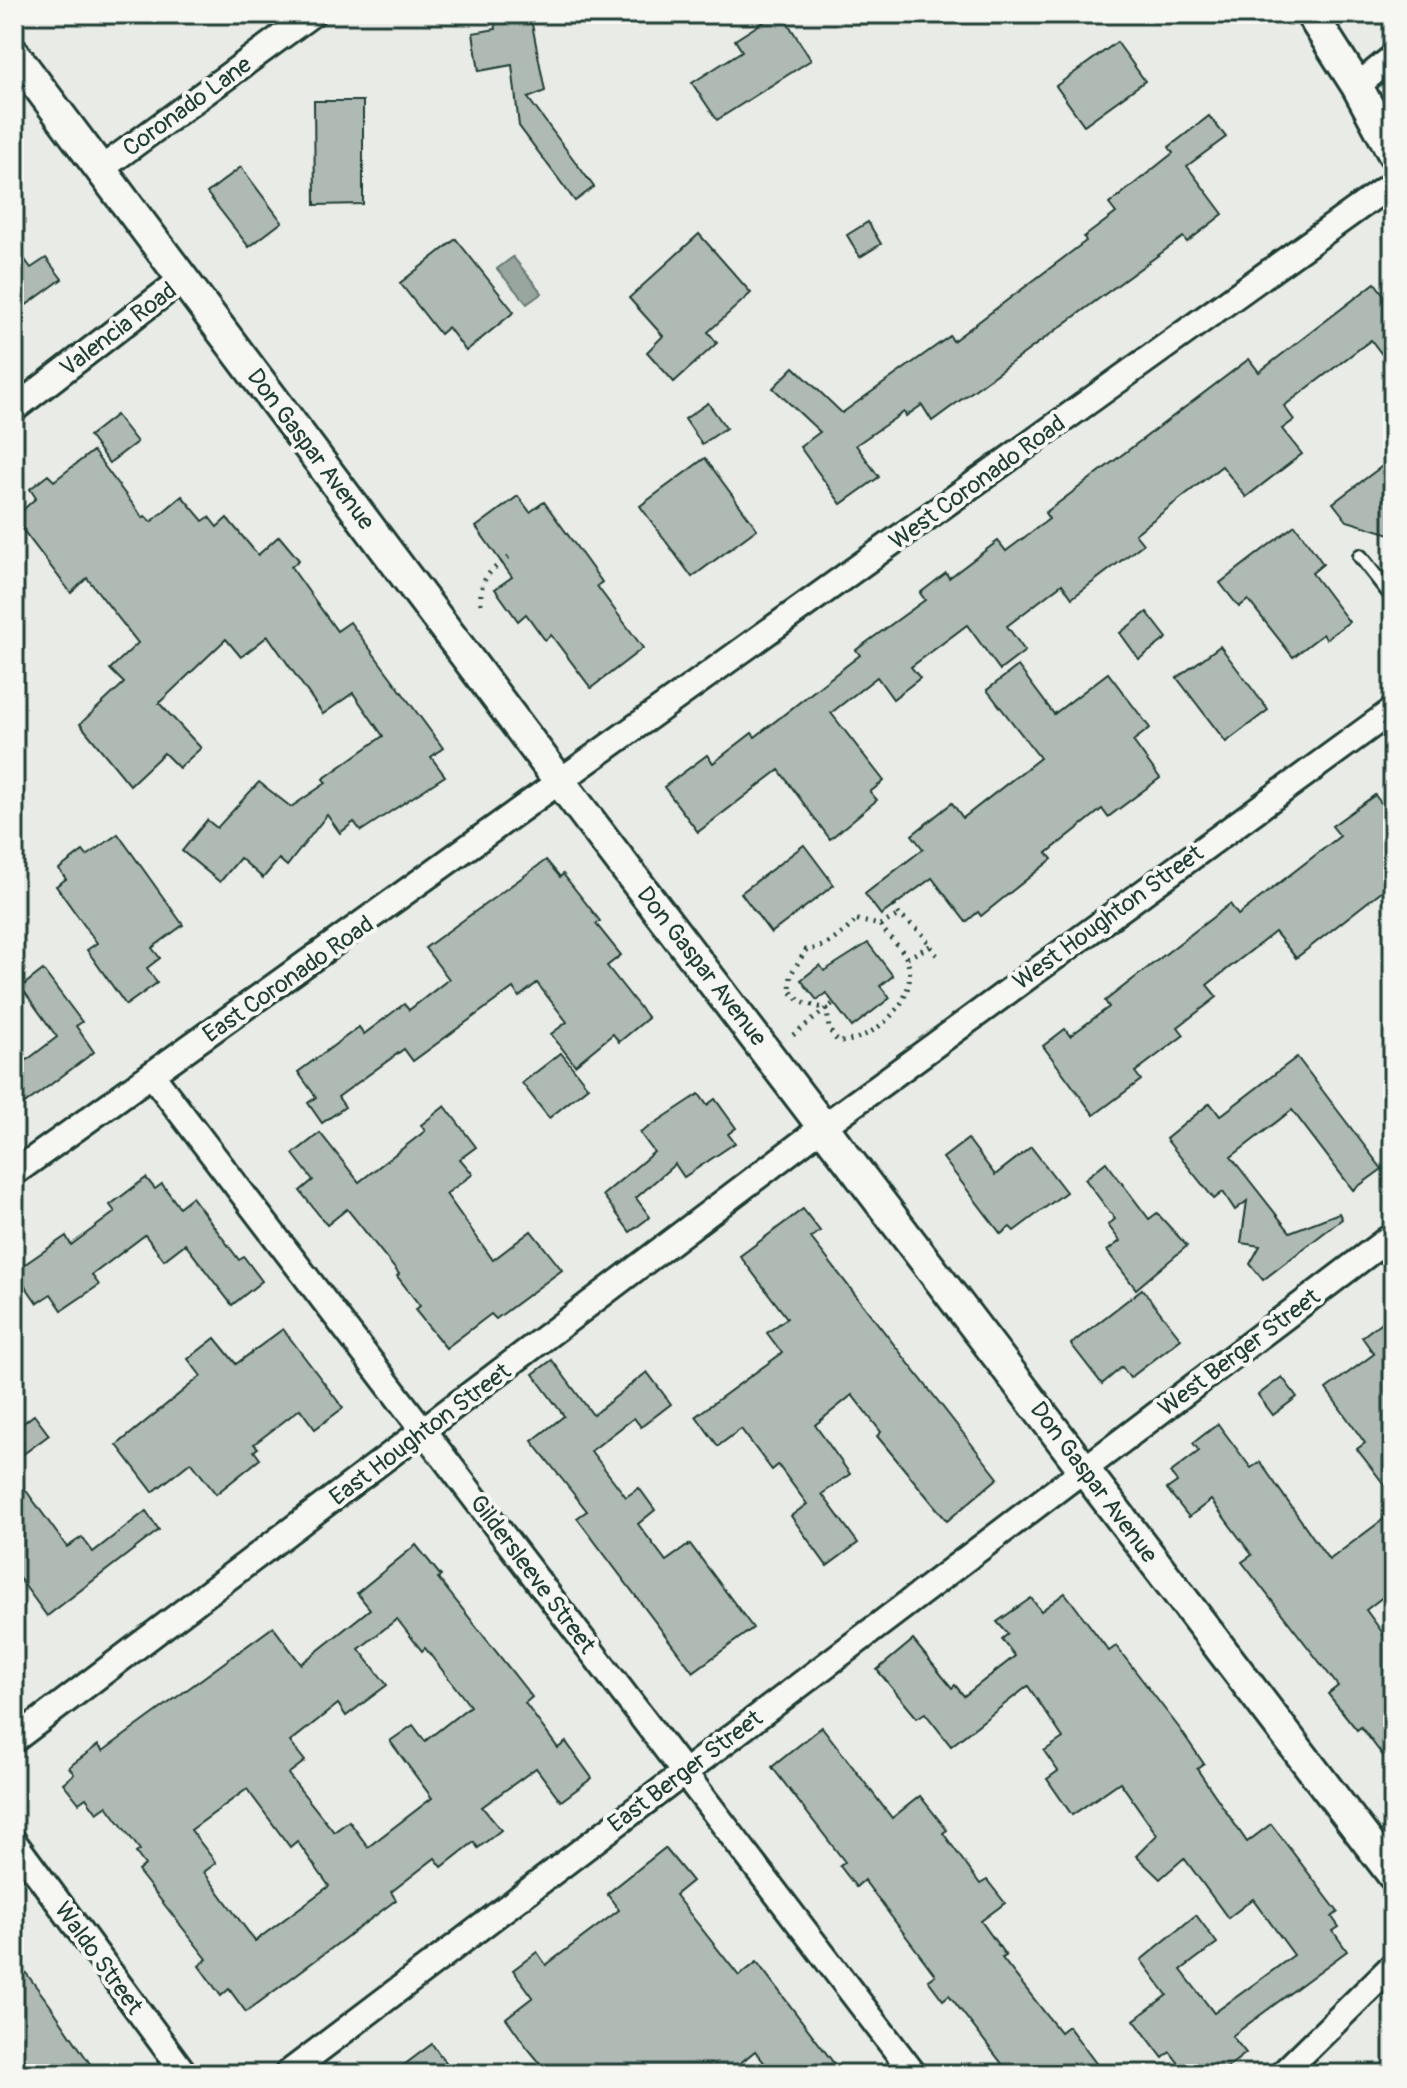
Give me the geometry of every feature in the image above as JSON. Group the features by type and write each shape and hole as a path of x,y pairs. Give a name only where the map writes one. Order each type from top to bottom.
{"street":[{"name":"Coronado Lane","path":"101,169 312,14"},
{"path":"1311,14 1357,86 1393,153"},
{"name":"Don Gaspar Avenue","path":"14,54 561,783 1393,1875"},
{"path":"1357,86 1393,57"},
{"name":"West Coronado Road","path":"561,783 659,709 1393,183"},
{"name":"Valencia Road","path":"14,409 184,278"},
{"name":"West Houghton Street","path":"824,1126 1393,710"},
{"name":"East Coronado Road","path":"14,1173 561,783"},
{"name":"Gildersleeve Street","path":"152,1075 914,2074"},
{"name":"East Houghton Street","path":"14,1740 824,1126"},
{"name":"West Berger Street","path":"1084,1469 1393,1235"},
{"name":"East Berger Street","path":"287,2074 1084,1469"},
{"name":"Waldo Street","path":"14,1842 185,2074"},
{"path":"1282,2074 1393,1965"}],"lane":[{"path":"1360,556 1393,598"}],"path":[{"path":"481,604 480,589 489,570 509,558"},
{"path":"894,906 899,915 921,932 940,960"},
{"path":"827,1009 801,1002 790,991 791,974 806,950 817,950 857,920 880,925 899,915"},
{"path":"827,1009 829,1029 838,1042 852,1041 890,1020 904,996 907,958 880,925"},
{"path":"907,958 930,946"},
{"path":"793,1035 834,1003"}],"shaded area":[{"path":"513,257 542,293 527,304 497,269"}],"building":[{"path":"493,14 530,14 545,91 528,98 594,187 575,201 519,126 512,65 479,71 473,33 496,29"},
{"path":"776,14 782,14 811,60 717,120 692,83 742,51 735,40"},
{"path":"1117,42 1145,81 1084,125 1056,86"},
{"path":"314,101 363,101 363,204 315,205"},
{"path":"1209,116 1226,137 1187,166 1223,214 1187,242 1183,237 932,421 922,405 906,416 904,412 856,445 879,477 841,504 800,447 820,432 773,388 794,367 842,413 950,336 953,341 1086,241 1084,237 1116,213 1109,204 1173,153 1169,147"},
{"path":"241,167 282,222 249,247 207,193"},
{"path":"868,222 881,244 860,257 847,235"},
{"path":"699,234 751,293 708,332 717,343 674,382 647,352 663,336 629,298"},
{"path":"456,239 514,312 466,351 448,327 440,334 400,283"},
{"path":"14,245 31,268 46,258 62,279 14,314"},
{"path":"1375,283 1393,307 1393,369 1371,340 1284,406 1294,420 1282,429 1302,454 1246,497 1222,466 1135,534 1143,544 1072,598 1062,584 1007,626 1025,651 1000,670 967,625 911,667 920,678 893,699 877,677 831,713 884,781 870,792 877,800 830,839 779,770 698,832 664,787 707,755 713,763 752,733 755,737 860,655 856,650 925,600 920,593 946,573 949,578 998,541 1006,551 1049,519 1045,513 1249,359 1259,372"},
{"path":"708,403 726,428 702,444 685,419"},
{"path":"116,415 137,442 109,463 89,436"},
{"path":"93,451 143,518 145,516 151,522 182,496 203,521 209,517 217,527 227,518 258,555 279,536 299,560 291,567 337,631 350,622 443,748 431,757 445,776 361,831 354,822 340,833 327,815 287,866 279,859 263,878 240,858 220,882 182,851 207,820 217,828 259,782 291,807 326,783 323,779 383,736 353,693 323,714 268,636 241,657 226,639 159,703 201,748 179,768 164,753 130,785 80,724 124,683 110,669 138,643 87,578 71,593 14,518 36,498 30,489 48,475 54,481"},
{"path":"705,458 757,529 692,577 640,506"},
{"path":"1393,458 1393,535 1347,521 1333,503"},
{"path":"518,496 530,512 544,502 602,582 597,586 643,648 591,688 551,635 545,640 526,614 518,621 495,589 512,577 476,527"},
{"path":"1295,525 1323,564 1312,573 1349,622 1326,639 1323,634 1293,657 1248,600 1239,607 1220,583"},
{"path":"1147,612 1167,638 1139,659 1120,633"},
{"path":"1220,646 1268,710 1226,742 1177,678"},
{"path":"1018,666 1054,714 1108,673 1150,728 1133,741 1160,778 1108,817 1102,809 1047,853 1052,859 981,916 978,912 966,922 932,878 881,915 865,894 923,849 912,835 952,803 963,818 1040,758 987,690"},
{"path":"1375,795 1393,819 1393,882 1296,958 1275,932 1207,985 1217,997 1178,1027 1184,1035 1135,1072 1141,1080 1094,1115 1043,1046 1065,1029 1070,1036 1109,1007 1105,1001 1230,904 1238,915 1340,836 1332,826"},
{"path":"118,834 183,925 152,948 160,958 147,968 157,983 126,1005 87,950 97,943 56,886 66,879 59,869 83,851 87,856"},
{"path":"804,845 834,885 771,933 741,893"},
{"path":"546,860 560,877 563,874 600,921 596,924 621,955 607,966 648,1018 619,1042 613,1034 575,1065 551,1034 567,1022 537,983 519,997 513,988 413,1061 404,1049 338,1097 345,1107 322,1123 308,1103 316,1097 298,1072 359,1027 364,1034 404,1004 409,1010 449,979 425,948"},
{"path":"868,943 893,976 880,986 890,998 852,1027 826,993 817,1000 801,980 820,965 824,971"},
{"path":"43,970 82,1022 76,1026 94,1052 14,1112 14,1070 57,1037 21,987"},
{"path":"561,1053 588,1087 549,1118 522,1083"},
{"path":"1297,1057 1382,1169 1353,1190 1292,1110 1231,1157 1290,1232 1339,1213 1342,1219 1263,1280 1250,1264 1260,1246 1241,1243 1247,1201 1235,1210 1223,1192 1214,1199 1166,1139 1210,1103 1220,1116"},
{"path":"699,1094 707,1105 715,1099 736,1128 728,1134 735,1143 684,1177 675,1164 636,1198 650,1217 630,1232 603,1195 654,1152 640,1133"},
{"path":"445,1106 476,1147 460,1159 473,1174 446,1194 493,1260 531,1231 562,1270 496,1319 491,1314 446,1348 415,1310 420,1306 397,1276 399,1274 347,1209 327,1225 300,1191 313,1180 293,1154 320,1133 359,1182 425,1131 421,1125"},
{"path":"968,1139 995,1175 1031,1147 1066,1192 1014,1231 1010,1227 1001,1234 943,1158"},
{"path":"1106,1162 1149,1219 1157,1213 1187,1246 1136,1289 1107,1251 1120,1241 1108,1225 1115,1219 1085,1179"},
{"path":"146,1178 155,1189 162,1184 179,1207 192,1197 239,1260 244,1257 262,1281 232,1305 185,1244 164,1260 145,1235 92,1275 99,1285 62,1310 51,1294 37,1303 15,1271 66,1236 71,1245 115,1212 110,1205"},
{"path":"803,1209 820,1231 811,1238 998,1478 947,1521 877,1436 881,1432 852,1395 815,1425 850,1474 822,1494 858,1543 827,1566 791,1516 807,1504 778,1465 772,1470 741,1429 718,1446 696,1416 782,1353 767,1333 787,1318 740,1256"},
{"path":"1142,1289 1181,1339 1130,1378 1122,1367 1102,1384 1071,1344"},
{"path":"1393,1313 1393,1496 1357,1449 1365,1443 1326,1389 1374,1354 1362,1337"},
{"path":"283,1329 343,1408 315,1429 300,1409 254,1444 258,1448 254,1451 260,1459 216,1494 191,1462 153,1492 117,1445 201,1376 188,1359 215,1338 236,1364"},
{"path":"552,1360 593,1415 647,1372 671,1404 641,1427 634,1418 591,1451 626,1497 639,1488 655,1510 638,1524 666,1561 690,1544 753,1628 693,1672 577,1518 587,1511 532,1441 564,1416 533,1374"},
{"path":"1282,1377 1297,1397 1273,1415 1258,1395"},
{"path":"34,1415 49,1435 14,1461 14,1430"},
{"path":"1218,1424 1251,1468 1260,1462 1329,1560 1393,1512 1393,1589 1366,1610 1393,1647 1393,1769 1361,1727 1357,1730 1328,1694 1338,1686 1242,1562 1252,1555 1211,1500 1189,1517 1167,1489 1177,1482 1170,1473 1199,1451 1193,1443"},
{"path":"14,1474 67,1547 82,1537 93,1552 146,1511 159,1530 47,1616 14,1571"},
{"path":"416,1545 441,1576 438,1578 532,1697 525,1703 558,1748 566,1742 592,1778 561,1801 536,1768 482,1807 501,1830 478,1848 474,1842 442,1867 435,1858 391,1892 396,1900 246,2012 229,1989 221,1996 199,1966 207,1959 138,1871 145,1865 136,1853 140,1850 107,1806 97,1813 86,1798 79,1803 63,1783 74,1774 69,1767 98,1745 103,1751 273,1627 301,1664 370,1609 357,1593","holes":["397,1619 422,1651 425,1648 470,1706 425,1741 413,1725 390,1741 432,1798 368,1847 349,1821 334,1832 288,1774 305,1761 290,1742 338,1704 346,1716 387,1685 359,1649","247,1789 290,1847 297,1841 329,1886 255,1941 204,1872 216,1863 191,1830"]},
{"path":"1065,1593 1109,1651 1116,1646 1180,1729 1204,1764 1197,1769 1247,1842 1271,1824 1338,1912 1332,1917 1339,1927 1333,1931 1347,1951 1232,2036 1246,2053 1219,2074 1187,2074 1170,2052 1163,2058 1134,2020 1167,1995 1141,1960 1196,1915 1217,1943 1181,1970 1214,2013 1294,1955 1253,1899 1228,1918 1184,1858 1160,1879 1136,1856 1157,1835 1120,1782 1072,1815 1047,1779 1058,1771 1044,1751 1063,1738 1028,1686 951,1746 925,1713 917,1718 877,1670 913,1640 952,1688 955,1685 964,1696 1015,1656 1002,1639 1008,1634 997,1622 1031,1598 1041,1611"},
{"path":"822,1727 892,1818 920,1796 947,1830 943,1833 980,1884 987,1880 1005,1903 981,1921 1006,1956 1002,1958 1060,2032 1068,2026 1104,2074 1010,2074 949,1995 943,2000 928,1980 935,1975 864,1880 856,1887 840,1866 845,1862 772,1767"},
{"path":"665,1848 692,1881 675,1895 739,1976 757,1962 842,2074 773,2074 755,2051 727,2074 549,2074 526,2046 506,2018 533,1997 513,1970 537,1952 546,1965 619,1910 607,1894"},
{"path":"14,1957 97,2074 43,2074 35,2062 30,2067 14,2046"},
{"path":"432,2044 454,2074 392,2074"}]}
